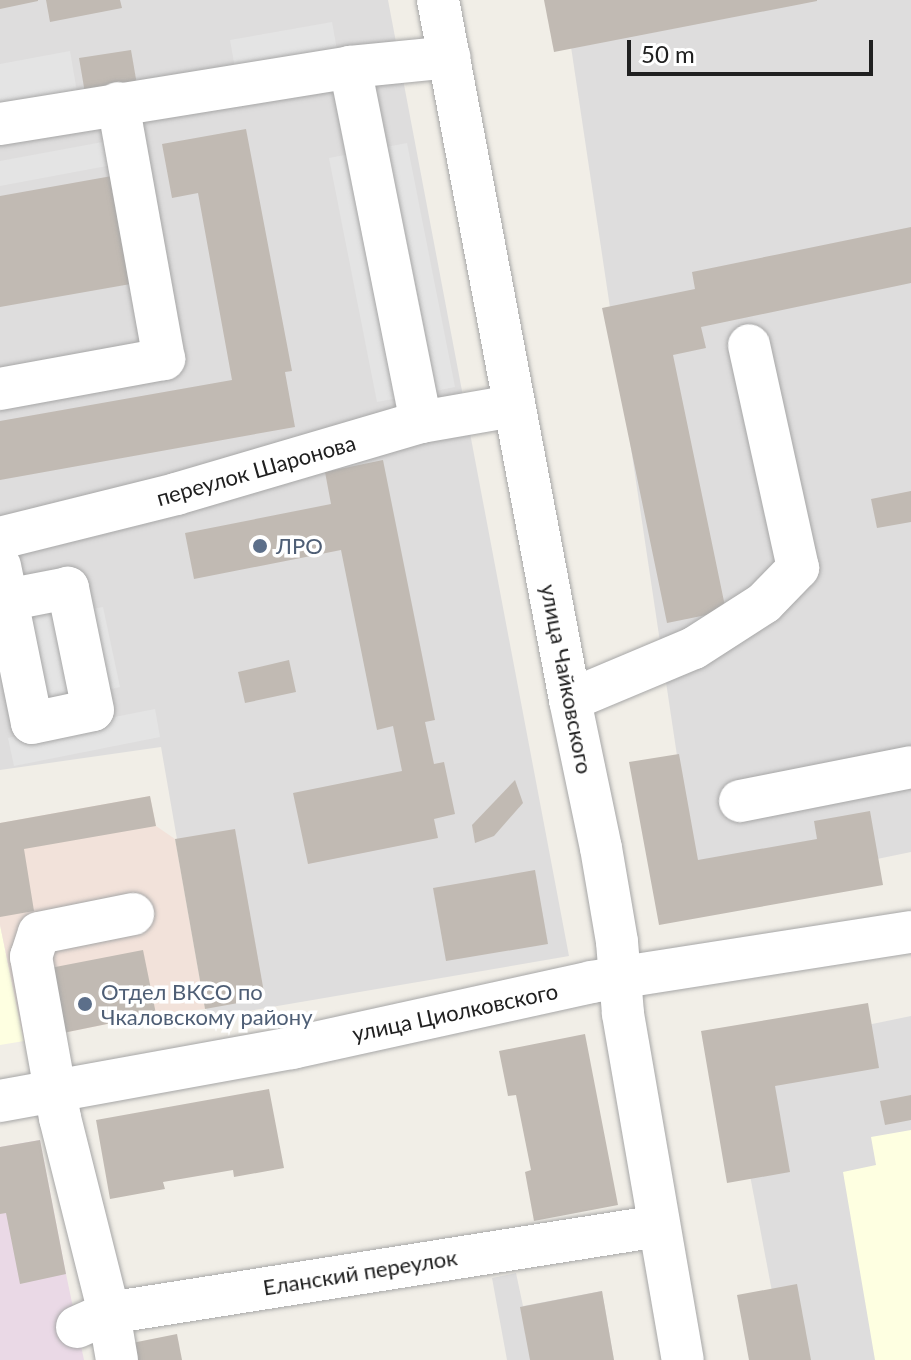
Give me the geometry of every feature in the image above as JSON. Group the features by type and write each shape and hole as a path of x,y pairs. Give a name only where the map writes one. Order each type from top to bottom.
{"street":[{"name":"улица Чайковского","path":"438,0 513,406 601,848 623,1014 683,1360"},
{"path":"0,147 120,114 350,67 450,57"},
{"path":"350,67 421,422"},
{"path":"0,124 120,114"},
{"path":"0,389 164,359 120,114"},
{"path":"570,700 694,648 764,603 798,568 749,345"},
{"name":"переулок Шаронова","path":"0,538 176,494 421,422 513,406"},
{"path":"4,583 76,589 93,710 32,723 4,583"},
{"path":"740,801 911,767"},
{"path":"117,1360 93,1320 31,957 39,933 133,914"},
{"name":"улица Циолковского","path":"0,1101 292,1048 620,978 911,932"},
{"name":"Еланский переулок","path":"93,1320 659,1226"}],"shaded area":[{"path":"0,0 388,0 569,956 208,1018 161,747 0,770"},
{"path":"564,0 911,0 911,852 698,896"},
{"path":"332,22 337,50 235,68 230,40"},
{"path":"70,51 78,98 0,112 0,64"},
{"path":"108,141 112,165 0,186 0,161"},
{"path":"407,143 455,387 377,402 329,158"},
{"path":"103,607 120,687 96,692 80,611"},
{"path":"55,610 72,693 47,697 31,615"},
{"path":"155,709 160,737 14,766 8,738"},
{"path":"150,796 156,826 175,839 205,1009 156,1014 24,1041 0,925 0,823"},
{"path":"0,925 24,1041 0,1045"},
{"path":"911,1016 911,1360 785,1360 727,1054"},
{"path":"911,1130 911,1360 875,1360 843,1172 876,1165 871,1137"},
{"path":"40,1140 84,1360 0,1360 0,1147"},
{"path":"516,1273 523,1306 602,1291 614,1360 507,1360 492,1278"}],"building":[{"path":"0,0 38,0 38,1 0,9"},
{"path":"46,0 120,0 122,8 50,22"},
{"path":"544,0 817,0 817,1 554,52"},
{"path":"131,50 137,85 85,93 79,58"},
{"path":"246,129 292,371 285,372 295,427 0,480 0,421 232,380 198,193 172,198 162,144"},
{"path":"123,174 142,282 0,307 0,196"},
{"path":"911,227 911,283 701,327 706,348 673,355 726,611 667,623 602,308 695,289 692,272"},
{"path":"383,460 435,720 425,722 434,764 444,762 455,814 434,819 438,838 308,864 293,793 402,771 393,726 377,730 341,550 194,579 185,533 331,504 325,472"},
{"path":"911,491 911,522 877,528 871,499"},
{"path":"289,660 296,692 245,703 238,672"},
{"path":"679,754 698,860 817,839 814,821 870,811 883,885 659,925 629,762"},
{"path":"515,780 523,803 494,836 475,843 472,825"},
{"path":"150,796 156,826 24,849 34,911 0,917 0,823"},
{"path":"235,829 265,998 205,1009 175,839"},
{"path":"535,870 548,944 446,961 433,888"},
{"path":"143,950 156,1014 58,1034 45,969"},
{"path":"868,1003 879,1068 775,1086 790,1172 727,1183 701,1031"},
{"path":"585,1034 618,1205 534,1221 525,1172 531,1170 516,1095 508,1096 499,1051"},
{"path":"269,1089 284,1168 234,1177 233,1170 163,1182 165,1189 110,1199 96,1120"},
{"path":"911,1095 911,1120 885,1125 880,1101"},
{"path":"40,1140 66,1274 20,1284 6,1213 0,1214 0,1147"},
{"path":"797,1284 811,1360 749,1360 737,1295"},
{"path":"602,1291 614,1360 530,1360 520,1307"},
{"path":"177,1334 182,1360 135,1360 132,1343"}],"place":[{"name":"ЛРО","path":"260,546"},
{"name":"Отдел ВКСО по Чкаловскому району","path":"85,1004"}]}
